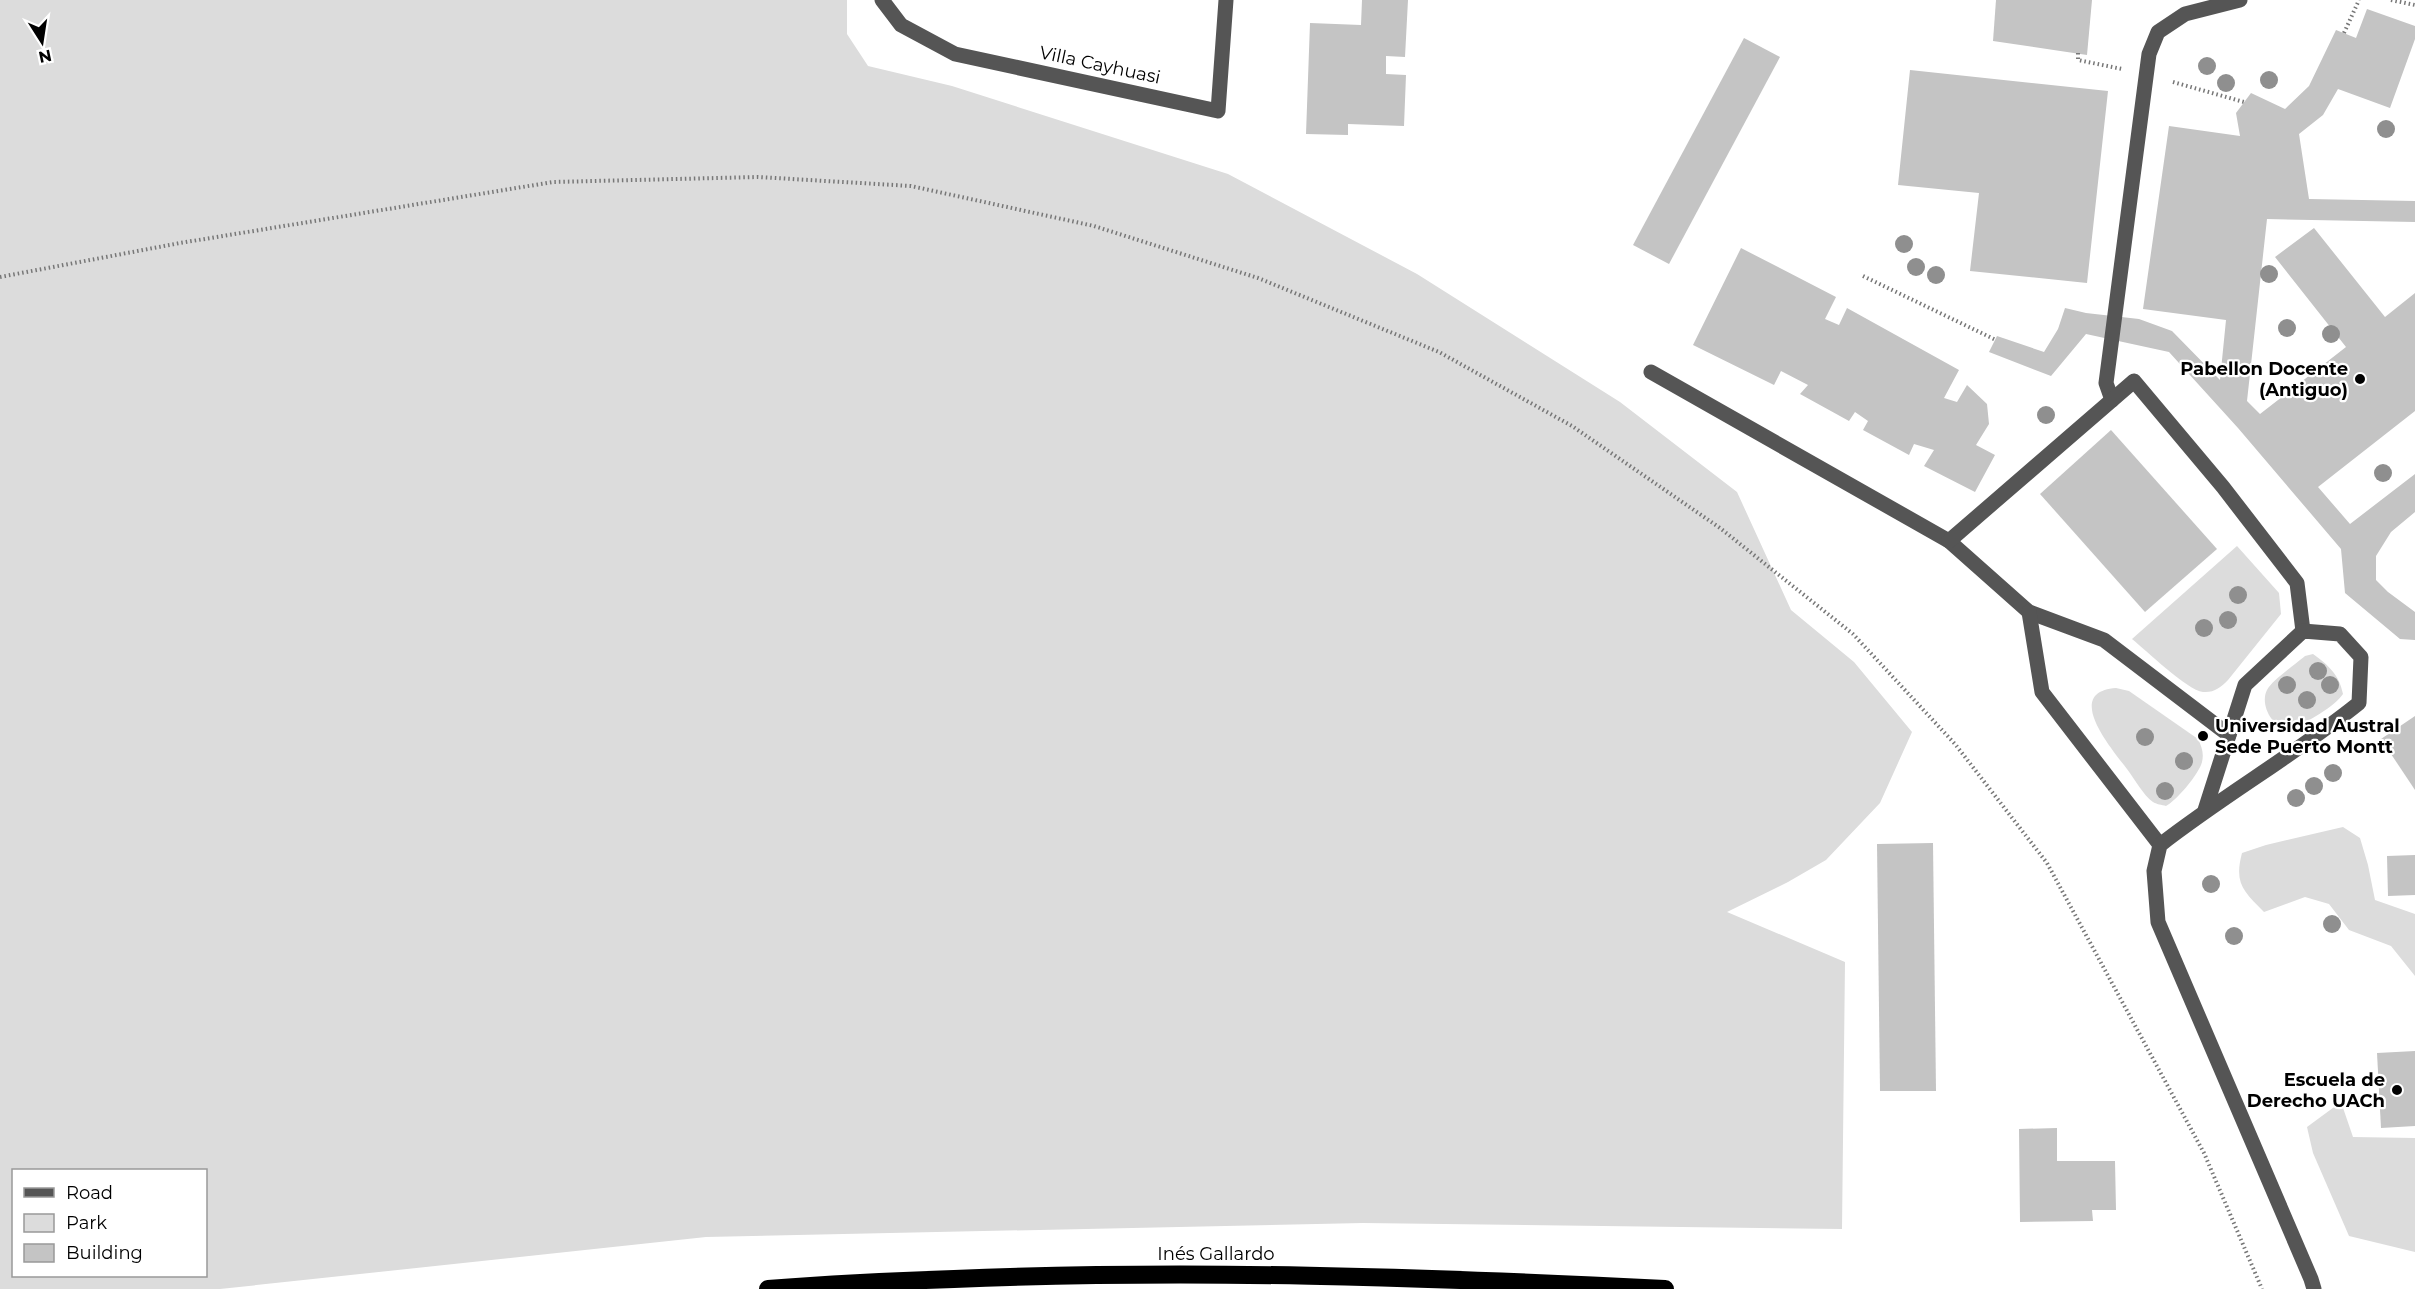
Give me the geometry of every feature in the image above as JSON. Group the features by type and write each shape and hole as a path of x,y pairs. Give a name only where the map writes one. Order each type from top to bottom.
{"highway":[{"name":"Inés Gallardo","path":"768,1289 822,1284 1025,1276 1187,1274 1384,1276 1665,1289"}],"street":[{"name":"Villa Cayhuasi","path":"882,0 901,25 955,54 1218,111 1226,0"},
{"path":"2112,400 2106,383 2149,54 2158,32 2185,14 2240,0"},
{"path":"1651,372 1948,541 2029,612 2104,640 2229,735"},
{"path":"1948,541 2134,381 2298,583 2303,631"},
{"path":"2029,612 2042,692 2160,845"},
{"path":"2205,810 2245,685 2303,631 2340,634 2361,657 2359,703 2333,724 2205,810 2160,845 2154,871 2158,922 2311,1279 2313,1289"}],"path":[{"path":"2344,33 2359,0"},
{"path":"2391,0 2415,5"},
{"path":"0,277 180,243 553,182 758,177 911,186 1094,226 1258,278 1439,352 1572,426 1720,528 1853,634 1955,744 2047,863 2204,1153 2262,1289"},
{"path":"1863,276 1996,340"}],"green space":[{"path":"0,0 847,0 847,34 868,66 952,86 1228,174 1417,274 1620,402 1737,492 1791,610 1854,662 1912,732 1880,803 1826,860 1788,882 1727,912 1845,962 1842,1229 1363,1223 706,1237 220,1289 0,1289"},
{"path":"2237,546 2279,593 2281,614 2223,685 2211,692 2203,692 2177,678 2132,639"},
{"path":"2313,654 2332,671 2339,681 2343,694 2327,709 2306,722 2293,727 2280,726 2274,722 2267,710 2265,696 2267,690 2305,656"},
{"path":"2116,688 2129,691 2198,739 2203,756 2200,767 2187,787 2166,806 2149,799 2096,723 2092,710 2093,700 2100,692"},
{"path":"2343,827 2360,838 2375,900 2415,914 2415,976 2391,946 2349,930 2329,904 2305,897 2264,912 2242,886 2239,872 2242,853"},
{"path":"2341,1102 2353,1137 2415,1138 2415,1252 2349,1236 2313,1153 2307,1127"}],"building":[{"path":"1362,0 1408,0 1405,57 1386,56 1386,74 1406,75 1404,126 1348,124 1348,135 1306,134 1310,23 1361,25"},
{"path":"1996,0 2092,0 2087,55 1993,41"},
{"path":"2367,9 2415,26 2415,39 2390,108 2338,89 2323,115 2299,134 2309,199 2415,201 2415,222 2267,219 2247,401 2260,414 2346,347 2275,257 2314,228 2385,317 2415,293 2415,411 2318,487 2350,524 2415,474 2415,512 2391,532 2376,556 2376,580 2415,612 2415,640 2400,639 2345,593 2341,549 2238,428 2169,352 2086,334 2051,376 1989,352 1997,336 2044,352 2058,329 2065,308 2086,313 2139,319 2172,331 2220,380 2226,320 2143,309 2169,126 2240,136 2236,113 2251,93 2285,109 2309,86 2336,30 2356,38"},
{"path":"1744,38 1780,57 1669,264 1633,245"},
{"path":"1910,70 2108,91 2087,283 1970,271 1979,193 1898,185"},
{"path":"1741,248 1836,297 1825,319 1839,325 1847,308 1959,370 1944,398 1957,402 1967,385 1987,404 1989,424 1976,445 1995,455 1975,492 1924,466 1934,450 1914,444 1909,455 1863,430 1868,421 1855,412 1849,421 1800,394 1808,385 1781,371 1774,385 1693,345"},
{"path":"2111,430 2217,549 2145,612 2040,494"},
{"path":"2415,716 2415,790 2381,739"},
{"path":"1933,843 1936,1091 1880,1091 1877,844"},
{"path":"2415,855 2415,895 2388,896 2387,856"},
{"name":"Escuela de Derecho UACh","path":"2415,1051 2415,1126 2381,1128 2377,1053"},
{"path":"2057,1128 2057,1161 2115,1161 2116,1210 2092,1210 2093,1221 2020,1222 2019,1129"}],"place":[{"name":"Pabellon Docente (Antiguo)","path":"2360,379"},
{"name":"Universidad Austral Sede Puerto Montt","path":"2203,736"},
{"name":"Escuela de Derecho UACh","path":"2397,1090"}]}
